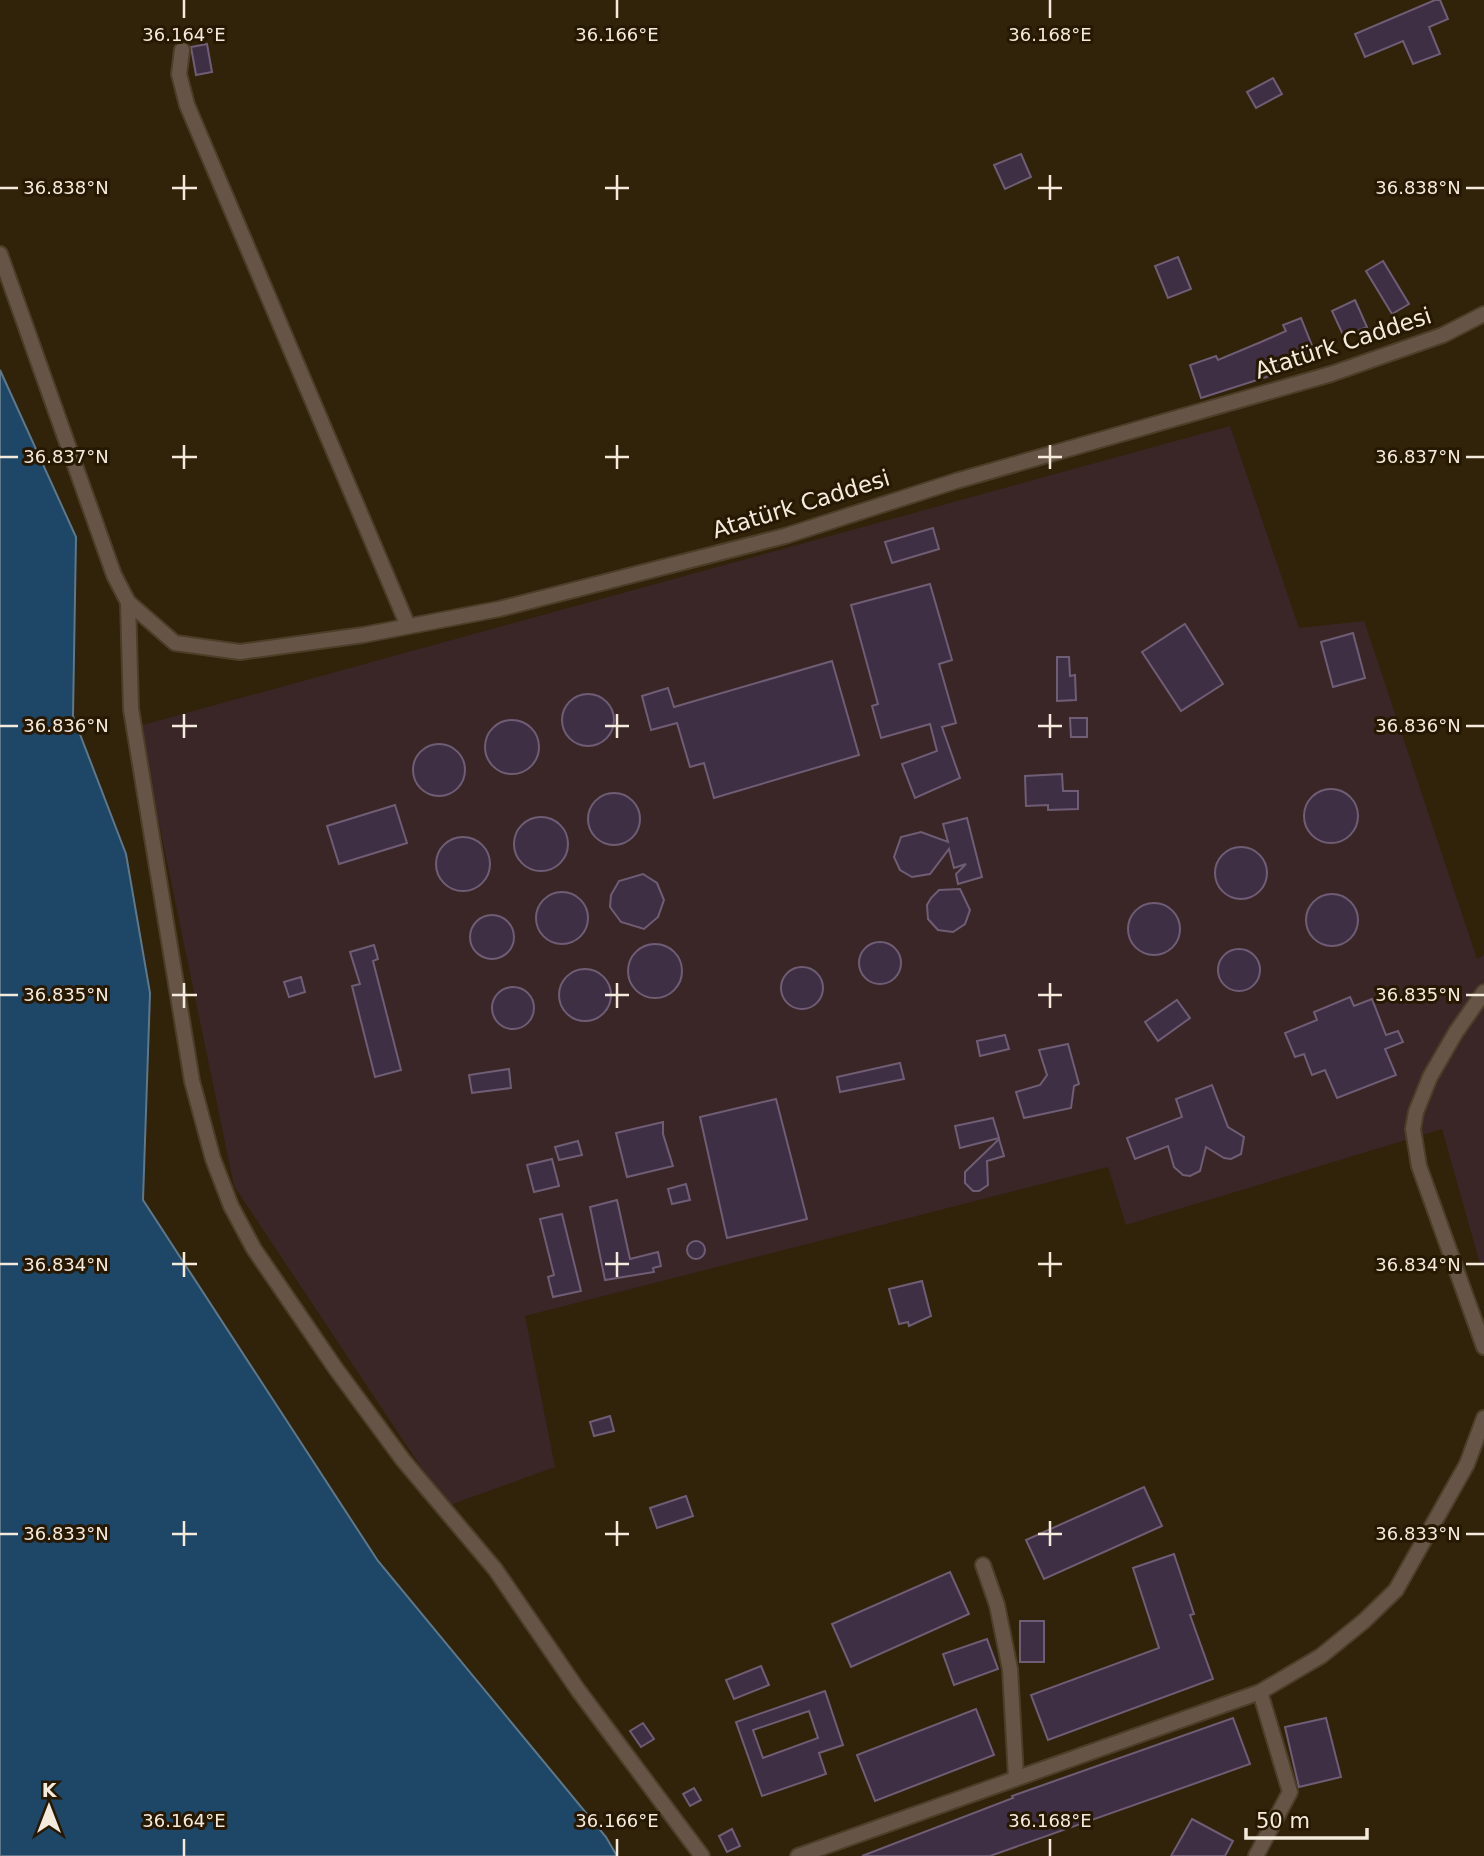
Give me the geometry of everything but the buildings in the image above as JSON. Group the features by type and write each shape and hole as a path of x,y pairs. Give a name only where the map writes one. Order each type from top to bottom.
{"street":[{"path":"182,50 179,74 187,105 408,626"},
{"path":"0,254 114,575 128,602 131,709 192,1081 213,1159 231,1206 254,1249 343,1379 403,1460 495,1569 578,1690 702,1856"},
{"name":"Atatürk Caddesi","path":"128,602 175,643 240,652 499,609 785,536 956,481 1331,374 1443,335 1484,314"},
{"path":"1484,992 1456,1032 1430,1077 1416,1112 1413,1129 1419,1166 1484,1346"},
{"path":"798,1856 1259,1692 1321,1656 1364,1621 1396,1590 1468,1464 1484,1418"},
{"path":"983,1565 997,1605 1010,1669 1016,1777"},
{"path":"1256,1856 1290,1792 1259,1692"}],"shaded area":[{"path":"1230,426 1299,628 1364,621 1477,959 1484,955 1484,1263 1480,1264 1442,1129 1126,1225 1108,1167 525,1316 555,1467 447,1506 234,1186 139,726"}],"water":[{"path":"0,370 76,537 73,716 126,854 150,993 143,1200 378,1561 606,1837 617,1856 0,1856"}]}
